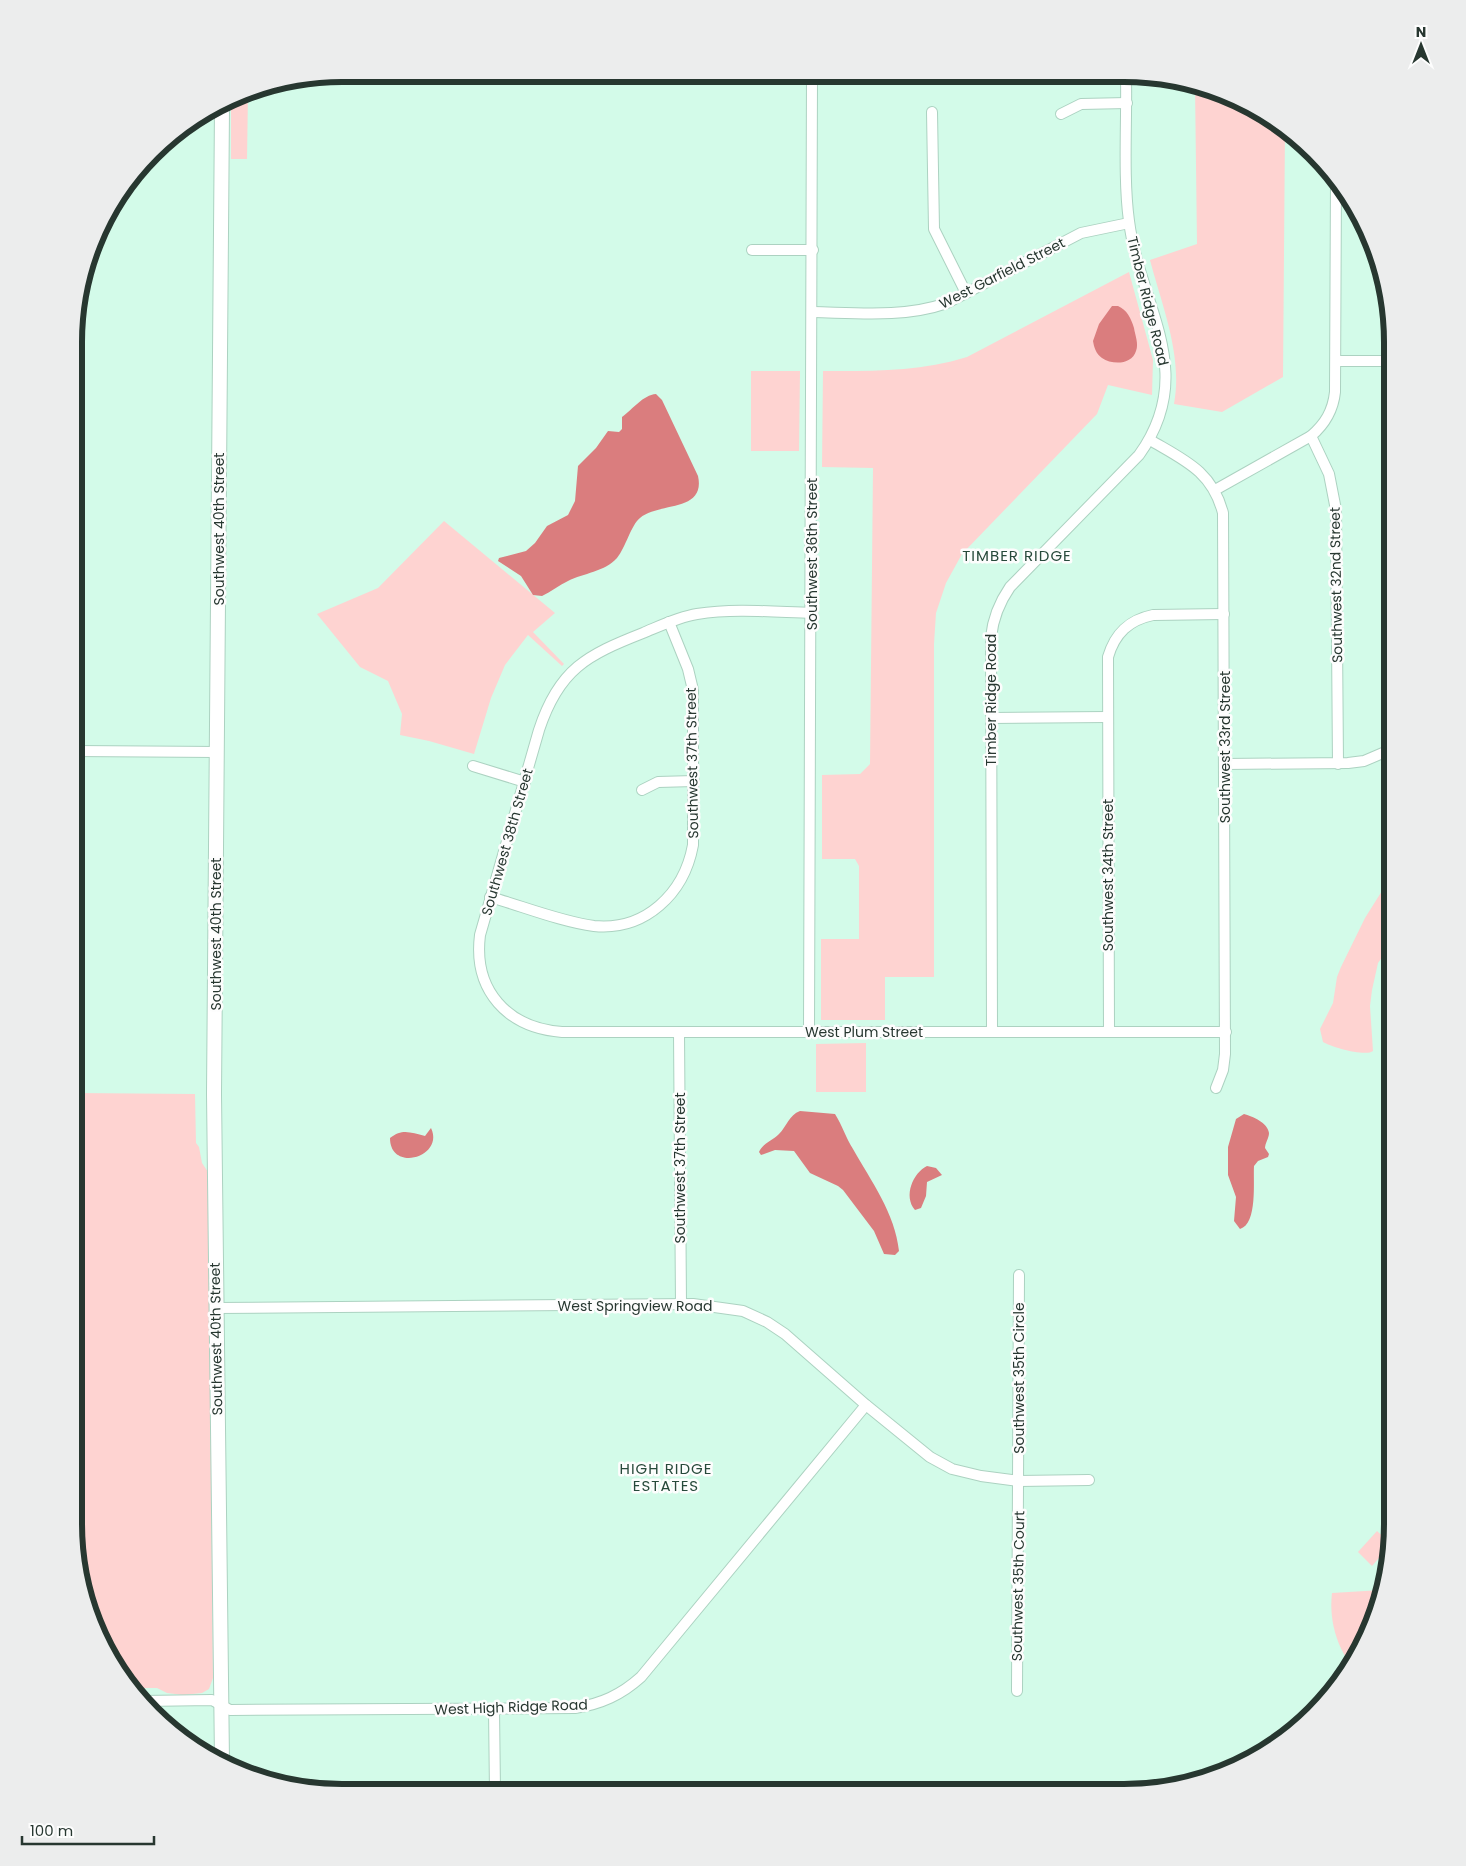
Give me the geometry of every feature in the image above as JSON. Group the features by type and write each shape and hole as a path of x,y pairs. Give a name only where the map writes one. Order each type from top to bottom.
{"main road":[{"name":"Southwest 40th Street","path":"222,112 215,1308 222,1754"}],"street":[{"name":"Southwest 36th Street","path":"809,1032 812,613 812,82"},
{"name":"Timber Ridge Road","path":"992,1032 992,623 1003,598 1133,461 1150,440 1163,409 1166,390 1166,367 1129,223 1126,82"},
{"path":"1061,114 1081,104 1126,103"},
{"path":"932,112 934,229 966,293"},
{"path":"1215,490 1310,436 1325,422 1334,403 1336,361 1336,192"},
{"name":"West Garfield Street","path":"812,312 915,312 947,303 1081,233 1129,223"},
{"path":"752,250 813,250"},
{"path":"1336,361 1384,361"},
{"name":"Southwest 32nd Street","path":"1310,436 1329,474 1336,510 1338,764"},
{"name":"Southwest 33rd Street","path":"1150,440 1196,468 1215,490 1223,513 1226,1032 1223,1070 1216,1088"},
{"name":"Southwest 38th Street","path":"507,1013 488,988 480,965 480,935 524,782 551,698 571,672 600,651 685,616 709,612 812,613"},
{"name":"Southwest 34th Street","path":"1109,1032 1108,656 1111,646 1123,629 1136,620 1153,615 1224,614"},
{"name":"Southwest 37th Street","path":"490,897 583,924 604,926 632,922 651,913 666,900 682,880 691,855 694,834 693,690 688,668 669,622"},
{"path":"991,718 1108,717"},
{"path":"82,751 217,752"},
{"path":"1225,764 1338,764 1364,761 1384,752"},
{"path":"472,766 524,782"},
{"path":"642,790 658,782 694,781"},
{"name":"West Plum Street","path":"507,1013 528,1026 549,1031 1226,1032"},
{"name":"Southwest 37th Street","path":"679,1032 681,1305"},
{"name":"Southwest 35th Circle","path":"1019,1274 1019,1481"},
{"name":"West Springview Road","path":"215,1308 681,1305 729,1308 743,1311 767,1322 785,1334 866,1405 930,1457 952,1469 981,1476 1019,1481 1089,1480"},
{"name":"West High Ridge Road","path":"153,1701 212,1700 230,1710 494,1709 589,1706 603,1702 631,1686 866,1405"},
{"name":"Southwest 35th Court","path":"1017,1691 1019,1481"},
{"path":"494,1709 495,1784"}],"shaded area":[{"path":"1195,92 1238,109 1268,126 1285,138 1283,377 1222,412 1174,404 1176,368 1174,349 1150,260 1197,244"},
{"path":"248,100 247,159 231,159 231,108"},
{"path":"1129,272 1153,360 1152,395 1108,385 1097,414 962,554 946,583 936,613 934,644 934,977 885,977 885,1020 821,1020 821,939 859,939 859,866 855,859 822,859 822,775 860,774 870,764 873,468 822,467 823,371 877,371 913,368 931,366 967,357"},
{"path":"1112,306 1118,306 1128,315 1133,324 1137,345 1134,356 1126,361 1116,363 1102,358 1097,352 1093,341 1099,324"},
{"path":"751,371 800,371 799,451 751,451"},
{"path":"656,394 662,400 698,476 699,488 695,496 679,505 648,513 640,518 617,558 612,563 574,578 542,596 533,595 521,576 498,561 499,558 526,551 535,543 547,526 568,515 575,501 578,466 596,448 608,431 619,432 622,429 622,417 642,400"},
{"path":"444,521 555,613 533,632 564,664 562,666 528,635 505,665 491,698 474,754 400,735 402,714 388,681 360,667 317,614 378,588"},
{"path":"1384,888 1384,954 1378,963 1372,990 1370,1006 1373,1051 1369,1053 1348,1051 1323,1042 1320,1029 1333,1003 1337,977 1341,967 1365,918"},
{"path":"866,1043 866,1092 816,1092 816,1044"},
{"path":"82,1093 195,1094 196,1143 199,1147 202,1163 208,1172 213,1678 209,1689 202,1693 183,1695 167,1693 157,1688 141,1688 126,1668 102,1623 87,1574 82,1523"},
{"path":"800,1111 835,1114 893,1224 899,1251 895,1255 884,1254 874,1231 843,1190 810,1173 794,1151 775,1150 761,1155 759,1152 765,1144 782,1131 793,1115"},
{"path":"1244,1114 1259,1120 1268,1129 1269,1135 1265,1148 1269,1154 1268,1157 1258,1161 1254,1166 1252,1211 1246,1225 1240,1229 1234,1221 1236,1197 1228,1175 1228,1147 1236,1119"},
{"path":"431,1128 433,1138 430,1147 424,1153 416,1157 407,1158 398,1155 392,1149 390,1138 395,1135 407,1132 425,1136"},
{"path":"927,1166 936,1168 942,1175 927,1182 926,1196 921,1208 915,1210 910,1198 911,1185 922,1169"},
{"path":"1377,1531 1383,1537 1381,1555 1372,1566 1358,1552"},
{"path":"1375,1590 1364,1623 1346,1657 1341,1649 1333,1622 1332,1593"}],"district":[{"name":"TIMBER RIDGE","path":"1017,556"},
{"name":"HIGH RIDGE ESTATES","path":"666,1478"}]}
